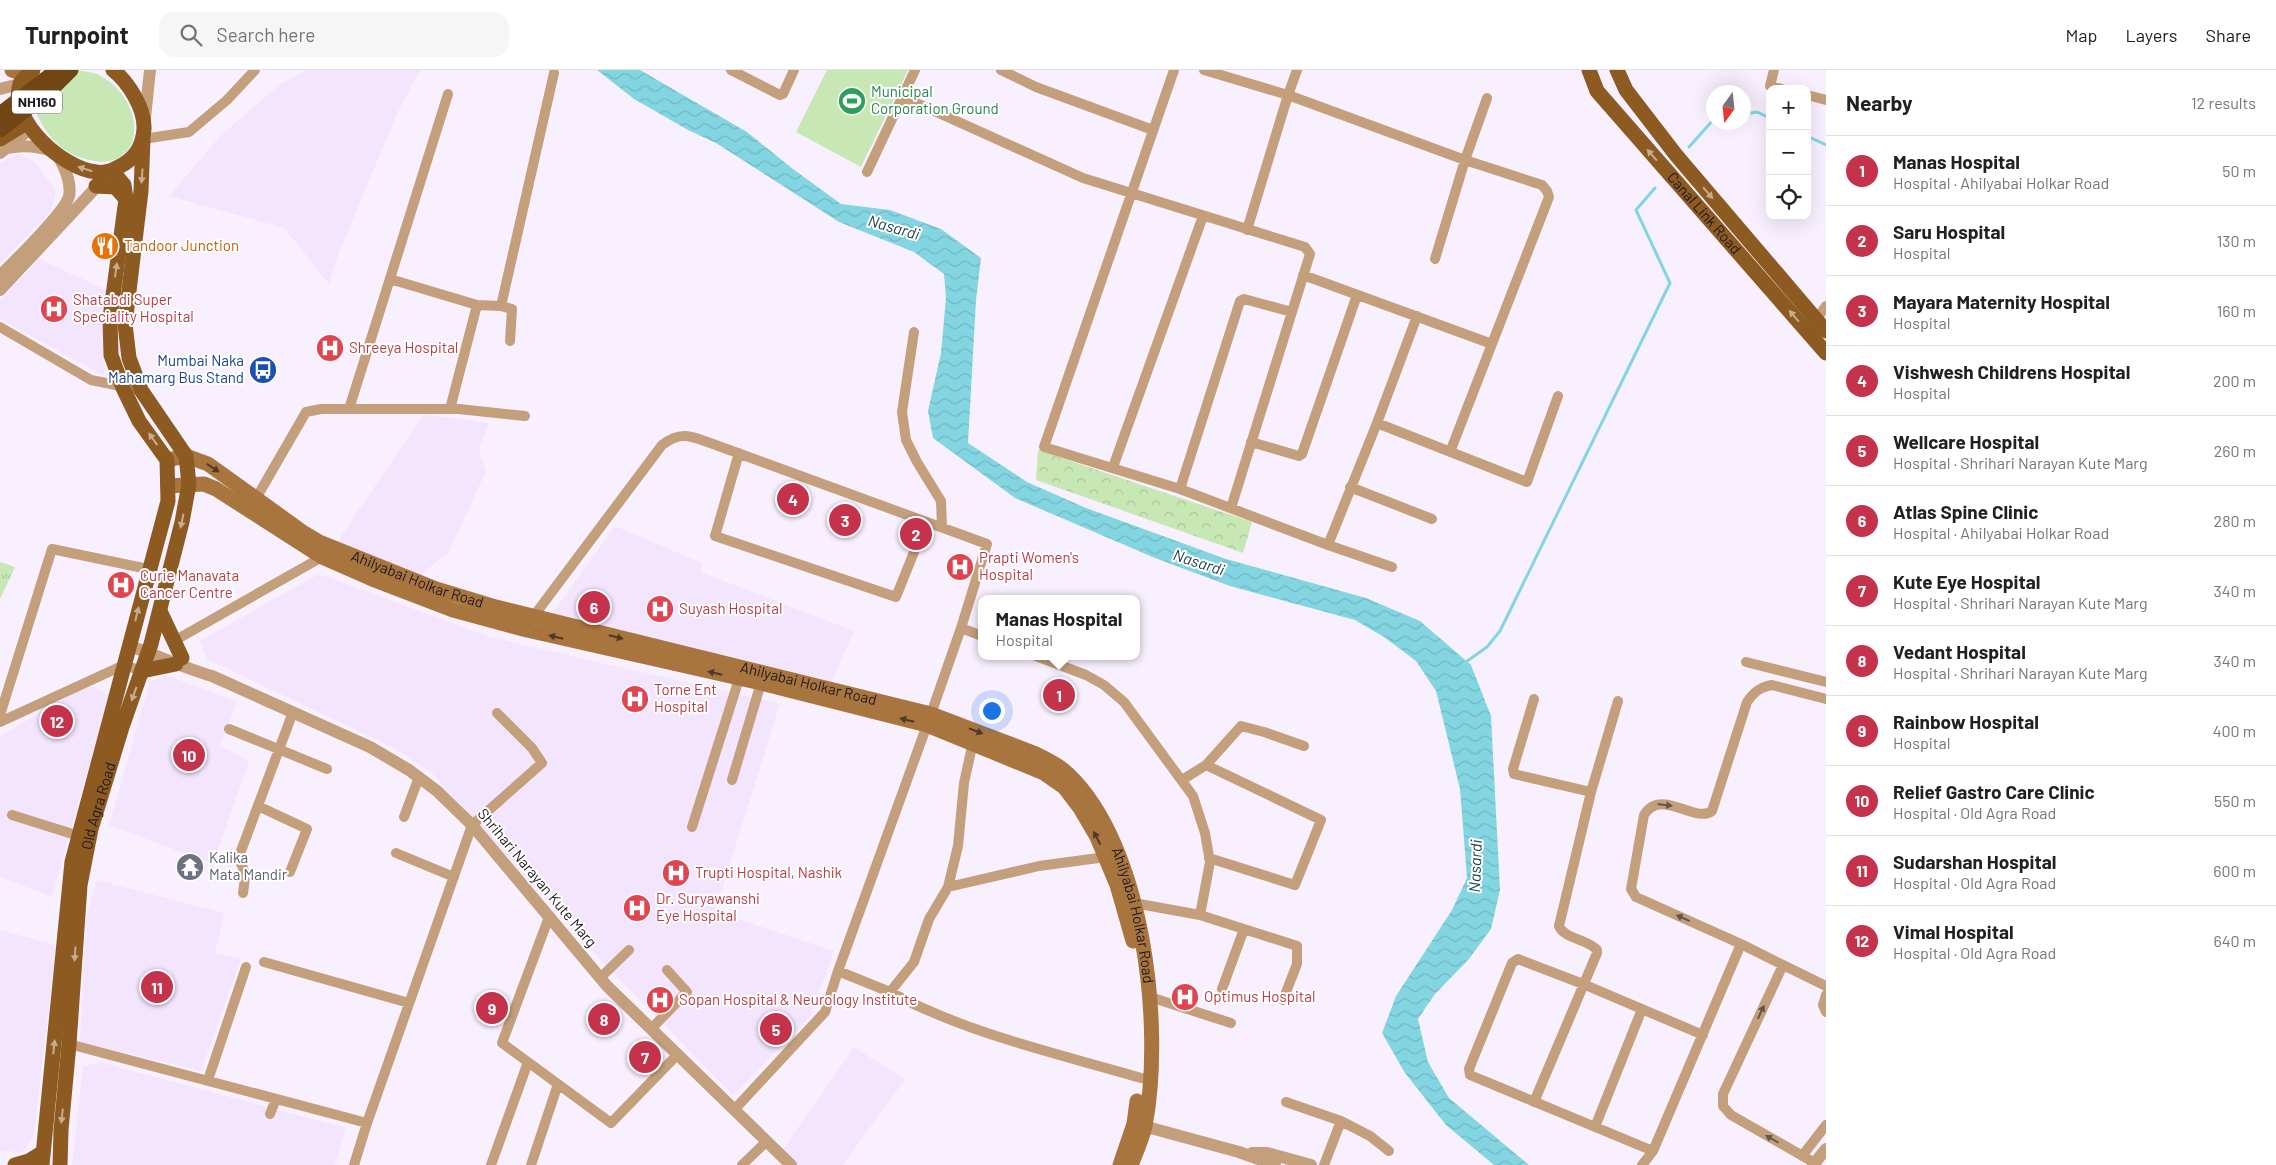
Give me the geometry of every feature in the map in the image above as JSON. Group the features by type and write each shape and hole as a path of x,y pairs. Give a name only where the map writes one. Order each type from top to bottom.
{"highway":[{"name":"NH160","path":"0,114 57,70"},
{"name":"NH160","path":"0,130 51,90 71,70"}],"main road":[{"path":"12,70 25,81 28,126 56,152 78,167 96,172 112,171 131,160 143,139"},
{"path":"112,171 124,185 126,199 110,318 111,355 123,388 139,421 167,460 186,456 141,390 129,358 125,324 139,214 145,118 124,78 113,70"},
{"name":"Canal Link Road","path":"1588,70 1597,91 1826,353"},
{"name":"Canal Link Road","path":"1617,70 1626,90 1676,155 1821,325"},
{"path":"0,106 25,81"},
{"path":"1620,118 1639,108"},
{"path":"3,147 28,126"},
{"path":"96,186 115,187 126,199"},
{"name":"Old Agra Road","path":"60,1165 60,1130 69,1044 80,885 91,829 150,648 182,522 189,484 186,456"},
{"name":"Ahilyabai Holkar Road","path":"186,456 208,464 253,505 322,557 372,579 453,610 530,623 929,719 1036,754 1053,762 1068,774 1090,800 1104,821 1134,903 1143,944 1150,997 1146,1079 1131,1165"},
{"name":"Old Agra Road","path":"42,1159 72,862 168,494 167,460"},
{"name":"Ahilyabai Holkar Road","path":"168,494 189,484 204,484 253,505 319,542 436,589 530,623 739,679 929,719 973,742 1044,773 1064,787 1080,808 1106,857 1117,885 1133,944 1140,992 1146,1079"},
{"path":"142,671 179,661 174,641 160,611"},
{"name":"Ahilyabai Holkar Road","path":"1120,1165 1139,1125"},
{"path":"15,1165 42,1159"}],"street":[{"path":"145,118 150,70"},
{"path":"143,139 189,132 227,100 255,70"},
{"path":"731,70 780,95 783,94 794,70"},
{"path":"866,172 915,70"},
{"path":"1001,70 1036,88 1153,130"},
{"path":"1174,70 1044,447 1114,467 1180,489 1392,567"},
{"path":"1204,70 1230,74 1465,160 1542,185 1548,191 1548,197 1450,452"},
{"path":"1247,230 1297,70"},
{"path":"1770,85 1774,70"},
{"path":"501,306 554,73"},
{"path":"0,89 25,81"},
{"path":"349,409 448,94"},
{"path":"901,96 1083,178 1305,247 1310,254 1231,508"},
{"path":"1811,96 1826,100"},
{"path":"1435,259 1465,160 1487,98"},
{"path":"0,290 68,208 69,196 69,184 64,167 56,152 39,147 20,145 3,147"},
{"path":"0,276 68,208 112,171"},
{"path":"1114,467 1203,216"},
{"path":"1303,275 1492,344"},
{"path":"390,279 477,305 501,306 512,309 510,341"},
{"path":"1251,442 1299,456 1302,454 1358,295"},
{"path":"1180,489 1240,301 1244,299 1292,312"},
{"path":"450,409 477,305"},
{"path":"1821,325 1826,306"},
{"path":"1328,545 1417,316"},
{"path":"0,327 91,380 123,388 141,390"},
{"path":"914,332 902,412 902,424 906,440 916,462 941,501 942,527"},
{"path":"1377,423 1528,482 1558,396"},
{"path":"253,505 306,412 321,409 450,409 525,416"},
{"path":"530,623 662,445 672,437 685,435 739,453 987,544 961,628 825,1012 734,1110"},
{"path":"739,453 714,536 896,597 926,522"},
{"path":"1350,487 1432,519"},
{"path":"0,715 52,549 148,569"},
{"path":"174,641 322,557"},
{"path":"961,628 978,634"},
{"name":"Shrihari Narayan Kute Marg","path":"130,642 150,648 370,747 437,791 472,825 600,978 791,1165"},
{"path":"1047,660 1086,675 1104,685 1124,702 1194,796 1205,833 1209,858 1200,915"},
{"path":"1746,662 1826,682"},
{"path":"0,722 124,665 142,671"},
{"path":"692,827 739,679"},
{"path":"732,780 761,683"},
{"path":"1826,699 1772,685 1758,690 1747,702 1712,811 1704,813 1657,804 1648,809 1644,815 1631,889 1636,898 1741,944 1826,986"},
{"path":"1534,699 1513,769 1514,774 1591,792"},
{"path":"1534,1102 1597,950 1592,945 1563,932 1559,926 1591,792 1618,701"},
{"path":"243,893 246,876 244,868 238,859 292,712"},
{"path":"354,1165 472,825 542,763 532,748 497,713"},
{"path":"1182,780 1206,765 1241,726 1304,746"},
{"path":"229,729 327,769"},
{"path":"890,992 914,962 929,919 948,887 958,846 964,783 973,742"},
{"path":"1206,765 1321,820 1295,885 1209,858"},
{"path":"404,816 418,777"},
{"path":"258,806 308,829 290,872"},
{"path":"12,815 79,836"},
{"path":"396,853 454,877"},
{"path":"948,887 1039,866 1106,857"},
{"path":"1134,903 1200,915 1296,946 1297,964 1283,1000"},
{"path":"549,917 502,1043 611,1123 677,1055"},
{"path":"1222,989 1244,929"},
{"path":"1642,1165 1653,1151 1741,944"},
{"path":"600,978 629,950"},
{"path":"1653,1151 1472,1077 1469,1073 1513,961 1518,960 1583,984 1703,1035"},
{"path":"264,962 409,1003"},
{"path":"1783,965 1722,1100 1723,1106 1731,1115 1814,1164 1826,1149"},
{"path":"208,1080 246,967"},
{"path":"651,1029 688,992 666,970"},
{"path":"838,971 890,992 923,1010 961,1025 1146,1079"},
{"path":"1826,994 1823,1005 1826,1012"},
{"path":"1150,997 1231,1023"},
{"path":"1595,1128 1642,1009"},
{"path":"69,1044 367,1123"},
{"path":"491,1165 528,1062"},
{"path":"531,1165 558,1084"},
{"path":"248,1098 260,1094"},
{"path":"270,1114 276,1099"},
{"path":"1286,1102 1341,1121 1370,1136 1389,1151"},
{"path":"1324,1165 1341,1121"},
{"path":"1139,1125 1239,1152 1275,1165"},
{"path":"1802,1156 1826,1126"},
{"path":"742,1165 767,1142"},
{"path":"1239,1152 1268,1153 1311,1165"}],"shaded area":[{"path":"306,70 420,70 397,114 338,255 329,284 284,228 169,196 221,135 278,86"},
{"path":"19,153 36,163 56,191 51,211 0,264 0,163"},
{"name":"Shatabdi Super Speciality Hospital","path":"40,259 108,291 104,376 0,319 0,299"},
{"path":"424,414 489,423 479,451 486,471 449,552 419,576 337,542"},
{"path":"615,526 702,563 701,572 854,631 832,681 552,614"},
{"path":"319,574 490,637 780,704 715,911 834,951 810,1017 733,1095 591,950 433,774 396,749 207,659 200,641"},
{"path":"166,675 237,702 220,746 249,761 213,864 109,825 150,682"},
{"path":"93,687 109,695 52,897 0,877 0,736 77,691"},
{"path":"97,880 224,913 215,953 241,959 201,1071 80,1042 86,920"},
{"path":"0,930 56,945 34,1134 24,1152 0,1151"},
{"path":"854,1047 905,1079 843,1165 796,1165 781,1152"},
{"path":"99,1062 346,1128 335,1165 72,1165 83,1067"}],"green space":[{"path":"56,70 82,71 97,74 115,86 127,102 133,119 134,136 128,149 117,159 99,162 76,156 61,147 44,128 33,105"},
{"name":"Municipal Corporation Ground","path":"827,70 908,70 861,167 796,132"},
{"path":"1038,450 1252,522 1243,553 1036,480"},
{"path":"0,562 15,567 0,599"}],"water":[{"name":"Nasardi","path":"597,70 640,70 747,132 841,204 890,210 941,229 981,258 976,300 968,443 1027,482 1086,508 1226,559 1366,598 1420,621 1471,665 1491,716 1500,890 1491,929 1469,959 1435,994 1418,1019 1428,1062 1449,1098 1529,1165 1494,1165 1446,1125 1405,1073 1382,1033 1396,996 1452,910 1467,878 1460,789 1436,691 1416,661 1384,637 1355,620 1230,586 1155,558 1015,498 933,438 928,411 941,353 946,298 944,274 914,252 839,222 716,143 688,130 634,99"}],"waterway":[{"path":"1751,113 1757,112 1766,116"},
{"path":"1689,147 1706,128"},
{"path":"1811,138 1826,145"},
{"path":"1463,664 1487,647 1500,631 1670,283 1636,210 1655,188"}],"place":[{"name":"Municipal Corporation Ground","path":"852,101"},
{"name":"Tandoor Junction","path":"105,246"},
{"name":"Shatabdi Super Speciality Hospital","path":"54,309"},
{"name":"Shreeya Hospital","path":"330,348"},
{"name":"Mumbai Naka Mahamarg Bus Stand","path":"263,370"},
{"name":"Vishwesh Childrens Hospital","path":"793,499"},
{"name":"Mayara Maternity Hospital","path":"845,520"},
{"name":"Saru Hospital","path":"916,534"},
{"name":"Prapti Women's Hospital","path":"960,567"},
{"name":"Curie Manavata Cancer Centre","path":"121,585"},
{"name":"Atlas Spine Clinic","path":"594,607"},
{"name":"Suyash Hospital","path":"660,609"},
{"name":"Manas Hospital","path":"1059,695"},
{"name":"Torne Ent Hospital","path":"635,699"},
{"name":"Vimal Hospital","path":"57,721"},
{"name":"Relief Gastro Care Clinic","path":"189,755"},
{"name":"Kalika Mata Mandir","path":"190,867"},
{"name":"Trupti Hospital, Nashik","path":"676,873"},
{"name":"Dr. Suryawanshi Eye Hospital","path":"637,908"},
{"name":"Sudarshan Hospital","path":"157,987"},
{"name":"Optimus Hospital","path":"1185,997"},
{"name":"Sopan Hospital & Neurology Institute","path":"660,1000"},
{"name":"Rainbow Hospital","path":"492,1008"},
{"name":"Vedant Hospital","path":"604,1019"},
{"name":"Wellcare Hospital","path":"776,1029"},
{"name":"Kute Eye Hospital","path":"645,1057"}]}
